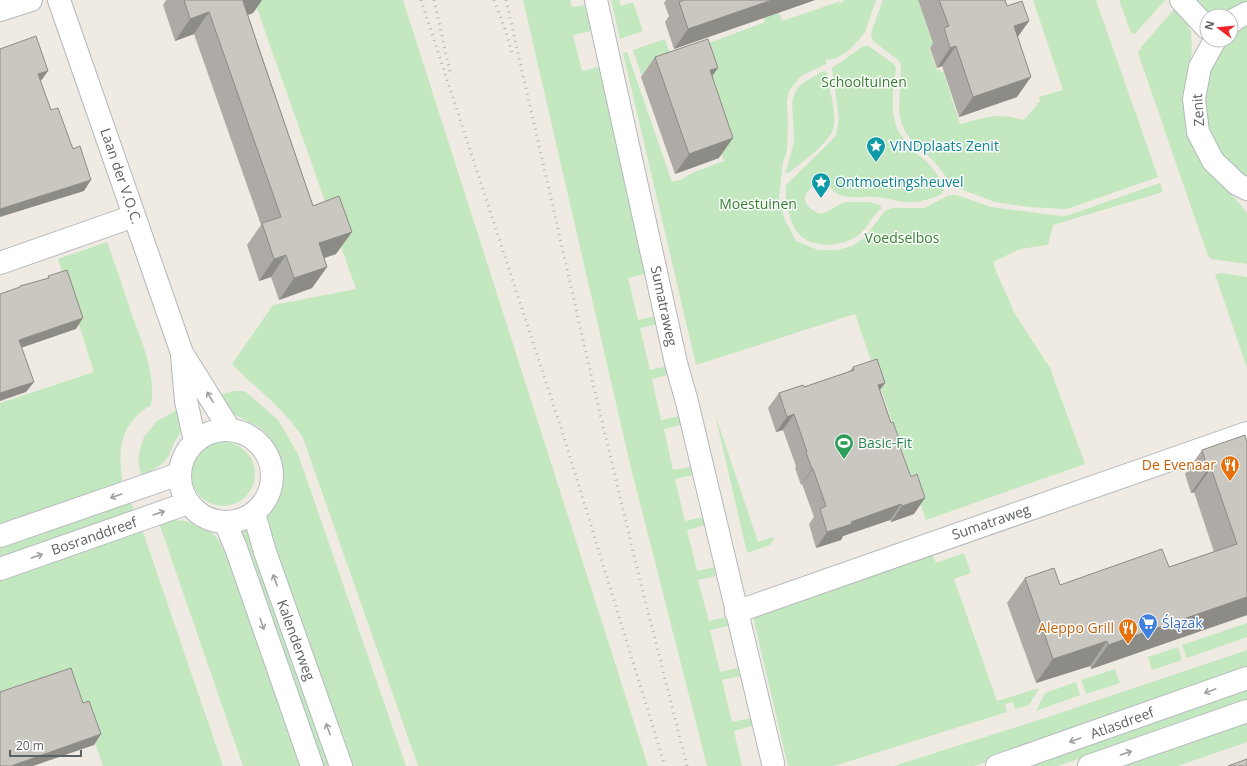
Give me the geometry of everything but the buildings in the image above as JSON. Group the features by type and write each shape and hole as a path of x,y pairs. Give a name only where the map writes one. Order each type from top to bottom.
{"street":[{"path":"0,10 30,0"},
{"name":"Laan der V.O.C.","path":"59,0 182,353 230,430"},
{"name":"Sumatraweg","path":"596,0 676,363 772,763"},
{"path":"1181,0 1199,19"},
{"name":"Zenit","path":"1211,48 1200,67 1194,99 1198,132 1213,161 1236,184 1247,190"},
{"path":"0,263 134,216"},
{"name":"Laan der V.O.C.","path":"182,353 186,401 195,441"},
{"path":"230,430 251,437 264,450 272,470 268,494 254,513 242,520 225,522 214,521 199,514 188,503 182,490 180,474 183,458 195,441 209,432 230,430"},
{"name":"Sumatraweg","path":"736,612 1247,433"},
{"path":"0,536 180,474"},
{"name":"Bosranddreef","path":"0,569 188,503"},
{"name":"Kalenderweg","path":"254,513 265,552 341,766"},
{"name":"Kalenderweg","path":"225,522 236,548 312,766"},
{"name":"Atlasdreef","path":"997,766 1247,678"},
{"name":"Atlasdreef","path":"1089,766 1247,711"}],"green space":[{"path":"254,0 403,0 648,766 418,766 303,438 296,427 279,408 232,364 273,305 356,289"},
{"path":"523,0 570,0 572,7 585,5 591,31 573,35 582,71 599,67 648,273 628,278 638,320 656,316 658,324 640,328 650,370 668,366 670,374 652,379 661,420 679,416 681,425 664,429 673,470 691,467 693,475 675,479 685,521 703,517 705,525 687,530 697,571 714,567 716,576 698,580 709,621 726,617 728,626 710,630 720,672 738,668 740,676 722,680 732,722 750,718 752,726 734,731 742,766 707,766 630,464"},
{"path":"611,0 619,0 621,6 633,2 643,31 620,39"},
{"name":"Voedselbos","path":"758,0 775,0 782,21 841,1 838,5 845,0 876,0 865,32 859,40 849,50 835,59 826,60 826,64 801,76 789,91 787,102 787,151 783,162 779,198 784,218 796,241 818,250 837,250 852,246 864,238 885,211 892,208 925,208 949,195 957,195 991,207 1062,216 1069,215 1160,183 1163,192 1053,225 1048,245 1020,249 993,262 1015,314 1050,368 1085,464 926,520 855,314 696,365 623,53 627,52 672,182 682,179 694,172 724,161 697,91 685,52 765,22"},
{"path":"883,0 918,0 934,46 929,48 937,70 940,70 941,72 943,71 960,124 992,116 1006,116 1024,120 1040,101 1039,97 1063,90 1033,0 1096,0 1158,177 1067,209 1029,207 995,202 955,187 933,160 918,148 906,133 901,122 899,109 901,65 898,60 873,41 871,35"},
{"path":"1119,0 1165,0 1135,34 1131,33"},
{"path":"1193,0 1247,0 1247,3 1239,8 1202,8"},
{"path":"1176,7 1184,17 1191,32 1192,46 1186,93 1223,184 1247,213 1247,264 1211,259 1208,256 1138,53 1142,46"},
{"path":"1247,23 1247,180 1228,164 1210,136 1205,120 1203,103 1209,70 1222,48 1239,48 1239,30"},
{"path":"665,39 671,56 642,77 633,50"},
{"name":"Schooltuinen","path":"867,45 894,64 896,68 893,91 893,113 897,129 910,148 926,161 945,184 944,190 942,194 923,201 904,202 885,198 847,197 838,194 826,183 817,185 807,193 805,200 808,206 820,214 846,202 870,202 881,206 881,209 862,232 848,241 828,245 807,241 798,232 791,220 786,198 786,185 836,135 839,118 832,68"},
{"name":"Moestuinen","path":"825,71 827,73 834,113 834,126 832,132 816,151 790,172 785,173 794,141 792,102 795,92 801,84"},
{"path":"107,242 148,359 152,382 151,405 133,420 123,439 120,460 123,484 0,529 0,403 94,372 58,259"},
{"path":"1223,273 1247,277 1247,368 1215,274"},
{"path":"234,391 246,392 278,420 298,454 406,766 348,766 267,537 267,520 283,476 282,463 269,437 259,427 233,414 218,395"},
{"path":"181,408 182,421 180,433 169,455 163,463 142,477 138,462 144,437 157,421"},
{"path":"715,414 758,542 773,537 774,538 770,545 747,553"},
{"path":"223,442 241,448 249,456 255,474 249,492 241,500 223,506 205,500 197,492 191,474 197,456 205,448"},
{"path":"130,499 135,514 0,562 0,544"},
{"path":"175,520 186,521 204,528 219,540 236,578 303,766 243,766 159,523"},
{"path":"249,528 332,766 318,766 236,533"},
{"path":"142,529 223,766 103,766 71,674 0,698 0,579"},
{"path":"964,553 971,573 954,579 997,701 1039,688 1029,705 1015,709 1013,702 1005,704 1007,712 834,766 788,766 753,617 932,554 936,563"},
{"path":"1247,623 1247,637 1187,658 1182,645"},
{"path":"1178,647 1182,660 1152,670 1148,657"},
{"path":"1247,650 1247,672 991,761 974,766 894,766 1048,717"},
{"path":"1115,669 1120,683 1086,694 1081,680"},
{"path":"1076,682 1080,695 1036,711 1045,693"},
{"path":"1247,688 1247,700 1058,766 1021,766"},
{"path":"1247,717 1247,742 1178,766 1105,766"}],"railway":[{"path":"421,0 562,431 665,766"},
{"path":"434,0 450,72"},
{"path":"494,0 513,56"},
{"path":"506,0 594,388 640,580 687,766"}],"place":[{"name":"VINDplaats Zenit","path":"876,163"},
{"name":"Ontmoetingsheuvel","path":"821,199"},
{"name":"Basic-Fit","path":"844,460"},
{"name":"De Evenaar","path":"1230,482"},
{"name":"Ślązak","path":"1148,640"},
{"name":"Aleppo Grill","path":"1128,645"}]}
